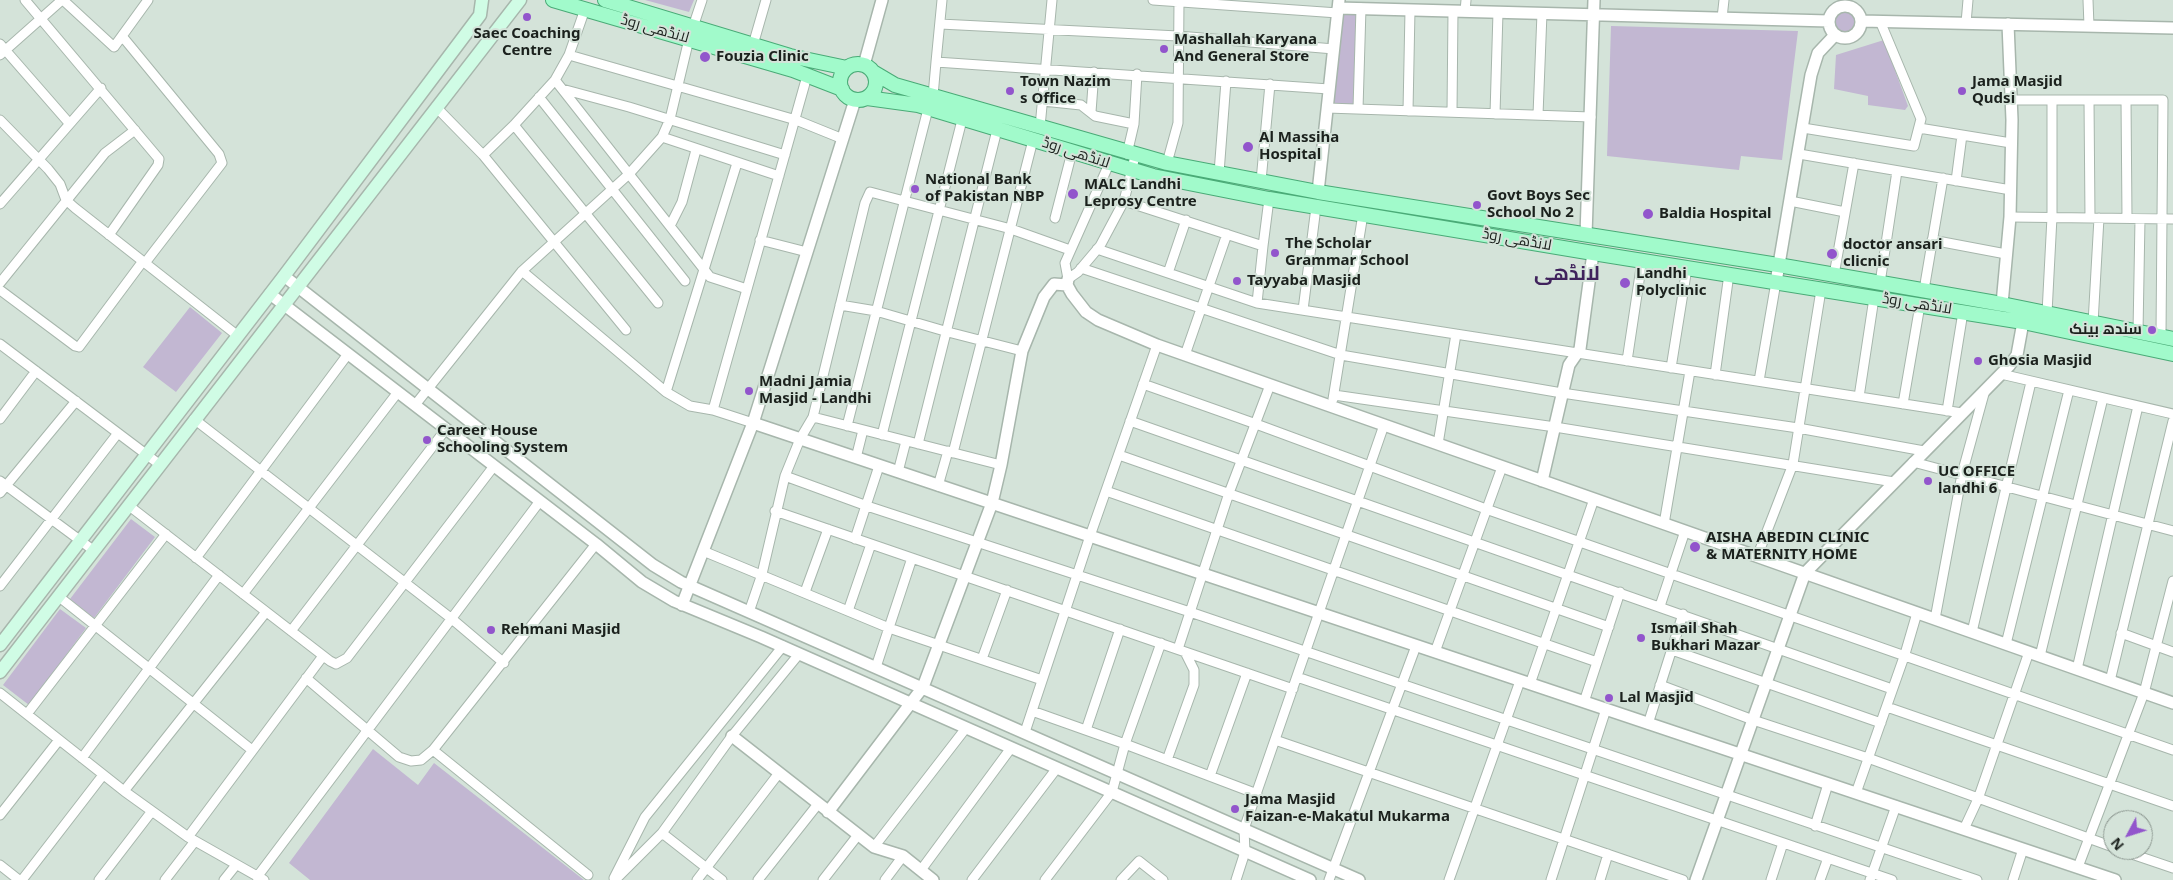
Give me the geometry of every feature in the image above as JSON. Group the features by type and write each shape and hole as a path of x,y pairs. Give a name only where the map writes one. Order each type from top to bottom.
{"main road":[{"path":"2,639 284,276 480,15 482,0"},
{"path":"0,672 282,304 520,0"},
{"name":"لانڈھی روڈ","path":"553,0 585,9 753,45 790,56 847,68"},
{"name":"لانڈھی روڈ","path":"605,0 842,89"},
{"path":"858,64 869,69 877,84 872,94 861,99 845,94 842,89 841,78 847,68 858,64"},
{"name":"لانڈھی روڈ","path":"869,69 895,85 931,102 962,120 997,130 1036,134 1072,152 1132,171 1269,199 2023,322 2173,354"},
{"name":"لانڈھی روڈ","path":"861,99 931,102 1036,134 1167,164 1318,192 1924,290 2167,337"}],"street":[{"path":"25,0 101,88 159,162 109,235"},
{"path":"69,123 2,50 42,20 63,0 114,47 148,0"},
{"path":"415,405 522,271 629,174 662,137 670,119 691,33 702,0"},
{"path":"753,45 766,0"},
{"path":"869,69 882,0"},
{"path":"847,426 931,102 942,0"},
{"path":"938,486 951,452 982,341 1036,134 1043,101 1052,0"},
{"path":"1153,0 1410,10 1461,7 1498,12 1829,21"},
{"path":"1586,235 1594,0"},
{"path":"1722,18 1724,0"},
{"path":"1966,23 1968,0"},
{"path":"2088,0 2089,26"},
{"path":"1167,164 1178,123 1179,1"},
{"path":"1847,3 1857,11 1861,21 1859,30 1851,37 1840,37 1835,34 1829,21 1833,11 1847,3"},
{"path":"1318,192 1338,7"},
{"path":"1452,112 1461,7"},
{"path":"1358,109 1361,8"},
{"path":"483,154 514,125 555,80 569,55 585,9"},
{"path":"1408,111 1410,10"},
{"path":"1495,114 1498,12"},
{"path":"1538,115 1542,13"},
{"path":"1861,21 2173,28"},
{"path":"1803,128 1914,146 1921,119 1880,21"},
{"path":"940,24 1049,31 1178,36 1334,49"},
{"path":"2002,304 2010,217 2011,100 2008,24"},
{"path":"1759,382 1811,76 1818,53 1835,34"},
{"path":"0,290 74,346 79,347 222,163 219,154 122,36"},
{"path":"569,55 796,120 843,138"},
{"path":"936,62 1046,71 1137,74 1329,89"},
{"path":"1091,112 1094,72"},
{"path":"828,812 923,687 992,503 1002,465 1022,351 1044,297 1054,284 1068,282 1097,249 1124,200 1132,171 1131,155 1137,74"},
{"path":"713,410 808,76"},
{"path":"555,80 710,277 747,289"},
{"path":"1219,173 1226,81"},
{"path":"1261,181 1270,84"},
{"path":"0,204 38,158 101,88"},
{"path":"562,89 670,119 785,155"},
{"path":"539,97 685,280"},
{"path":"682,604 753,423 843,138 861,99"},
{"path":"2011,100 2163,100 2162,219 2167,337"},
{"path":"2047,313 2052,217 2052,100"},
{"path":"2089,100 2094,218 2093,323"},
{"path":"2126,100 2127,218"},
{"path":"1043,101 1081,105 1099,117 1134,124"},
{"path":"436,107 483,154 626,330"},
{"path":"1327,108 1591,117"},
{"path":"882,435 962,120"},
{"path":"0,121 38,158 60,184 66,200 238,336"},
{"path":"514,125 658,303"},
{"path":"1919,128 2011,143"},
{"path":"0,283 105,154 135,130"},
{"path":"918,444 948,332 997,130"},
{"path":"1956,180 1962,135"},
{"path":"662,137 696,150 779,176"},
{"path":"670,226 682,202 696,150"},
{"path":"1055,218 1072,152"},
{"path":"1799,154 2010,190"},
{"path":"666,392 737,163"},
{"path":"1109,164 1065,263 1068,282 1086,312 1098,320 1157,345 1270,385 1333,401 1444,411 1555,427 1794,464 1894,482"},
{"path":"1834,275 1854,164"},
{"path":"1880,283 1897,171"},
{"path":"1924,290 1942,178"},
{"path":"749,612 762,574 775,511 785,476 800,439 813,417 865,203 870,192 1011,229 1070,250"},
{"path":"1257,303 1269,199"},
{"path":"1124,200 1263,246"},
{"path":"1790,201 1845,212"},
{"path":"1303,310 1316,206"},
{"path":"1333,401 1363,214"},
{"path":"2010,217 2173,219"},
{"path":"2138,332 2140,219"},
{"path":"1168,273 1186,220"},
{"path":"1185,355 1227,234"},
{"path":"760,240 807,252"},
{"path":"1932,240 2006,254"},
{"path":"1097,249 1257,303 1962,413"},
{"path":"1542,481 1569,365 1575,353 1580,349 1593,253"},
{"path":"1626,361 1642,261"},
{"path":"1081,268 1341,355 1562,393 1798,428 1924,451"},
{"path":"1671,368 1687,268"},
{"path":"522,271 666,392 690,406 713,410 753,423 2114,880"},
{"path":"1715,375 1729,274"},
{"path":"284,276 654,565 689,585 1244,829 1331,874 1358,880"},
{"path":"1757,557 1794,464 1798,428 1822,290"},
{"path":"270,294 596,544 642,582 682,604 783,646 1306,879"},
{"path":"1859,397 1874,298"},
{"path":"840,305 876,311 910,322 1022,351"},
{"path":"1903,404 1920,305"},
{"path":"1946,411 1963,312"},
{"path":"1696,880 1805,573 1986,390 2017,355 2023,322"},
{"path":"1438,444 1456,334"},
{"path":"0,344 159,464"},
{"path":"1025,732 1079,575 1090,536 1157,345"},
{"path":"196,558 348,354"},
{"path":"0,419 36,371"},
{"path":"1664,524 1690,371"},
{"path":"2000,374 2173,414"},
{"path":"1972,632 2031,382"},
{"path":"1143,384 1486,509 1905,654 2173,750"},
{"path":"1167,760 1194,685 1194,670 1181,650 1190,612 1229,492 1270,385"},
{"path":"1935,619 1962,474 1986,390"},
{"path":"2006,644 2041,496 2069,390"},
{"path":"243,594 398,392"},
{"path":"1964,829 1978,799 1996,744 2016,694 2035,654 2077,505 2103,398"},
{"path":"76,401 2,487 53,519 94,550"},
{"path":"1333,401 1384,425 2173,703"},
{"path":"2077,669 2138,406"},
{"path":"813,417 1002,465"},
{"path":"194,418 452,619 504,663"},
{"path":"1130,421 1892,689"},
{"path":"2110,681 2173,421"},
{"path":"1236,880 1246,852 1244,829 1384,425"},
{"path":"291,631 446,429"},
{"path":"856,458 863,430"},
{"path":"0,586 118,434"},
{"path":"898,472 906,441"},
{"path":"1118,455 1558,607 1609,627"},
{"path":"1913,462 2173,531"},
{"path":"128,505 323,656 336,664 347,658 494,466"},
{"path":"855,539 880,466"},
{"path":"1435,652 1502,467"},
{"path":"785,476 867,506 1190,612 1401,686 1978,880"},
{"path":"1106,491 1597,662"},
{"path":"1450,880 1506,721 1543,644 1558,607 1594,499"},
{"path":"0,693 103,775 152,811 192,839 261,879 368,729 540,501"},
{"path":"775,511 1293,689"},
{"path":"805,592 828,529"},
{"path":"1660,606 1685,531"},
{"path":"27,714 166,534"},
{"path":"306,678 399,757 410,761 421,760 433,750 504,663 596,544"},
{"path":"848,611 871,544"},
{"path":"703,551 889,628 1042,680"},
{"path":"876,667 912,558"},
{"path":"82,758 218,575"},
{"path":"2078,867 2108,783 2144,693 2173,582"},
{"path":"982,660 1007,590"},
{"path":"1584,702 1620,592"},
{"path":"58,596 252,750"},
{"path":"124,791 266,612"},
{"path":"1856,793 1905,654 1917,613"},
{"path":"1648,724 1683,614"},
{"path":"1086,730 1120,629"},
{"path":"2121,633 2173,652"},
{"path":"1045,880 1112,792 1125,744 1161,643"},
{"path":"614,880 645,817 783,646"},
{"path":"1331,874 1416,646"},
{"path":"1672,650 1881,723"},
{"path":"614,880 662,833 732,736 799,654"},
{"path":"165,880 252,750 323,656"},
{"path":"1210,776 1246,673"},
{"path":"1297,677 1828,858 1871,877 1892,880"},
{"path":"1660,685 1753,720 1868,758 2103,845"},
{"path":"1887,707 2173,806"},
{"path":"1551,880 1606,709"},
{"path":"1032,711 1256,794"},
{"path":"874,847 966,728"},
{"path":"732,736 874,847 903,856 933,880"},
{"path":"0,815 60,740"},
{"path":"1275,740 1683,880"},
{"path":"920,870 1011,748"},
{"path":"433,750 588,875"},
{"path":"972,880 1057,768"},
{"path":"697,880 779,773"},
{"path":"0,865 21,880 103,775"},
{"path":"1815,826 1828,784"},
{"path":"758,880 818,804"},
{"path":"1871,877 1896,806"},
{"path":"99,880 152,811"},
{"path":"662,833 722,880"},
{"path":"823,880 858,835"},
{"path":"1771,880 1783,843"},
{"path":"2013,880 2023,849"},
{"path":"1600,880 1608,854"},
{"path":"885,880 903,856"},
{"path":"1820,880 1828,858"},
{"path":"2149,860 2173,868"},
{"path":"1121,880 1139,861 1163,880"},
{"path":"224,880 236,865"}],"shaded area":[{"path":"645,0 694,0 689,12"},
{"path":"1338,8 1361,8 1358,109 1327,108"},
{"path":"1845,11 1853,14 1856,22 1853,30 1845,33 1837,30 1834,22 1837,14"},
{"path":"1611,26 1798,31 1782,160 1741,156 1739,170 1607,156"},
{"path":"1884,40 1908,106 1905,110 1868,105 1868,96 1834,89 1836,55"},
{"path":"190,307 222,333 176,392 143,367"},
{"path":"131,519 155,537 94,618 70,599"},
{"path":"60,609 86,628 29,705 3,685"},
{"path":"373,749 418,785 434,763 584,880 310,880 289,863"}],"place":[{"name":"Saec Coaching Centre","path":"527,17"},
{"name":"Mashallah Karyana And General Store","path":"1164,49"},
{"name":"Fouzia Clinic","path":"705,57"},
{"name":"Town Nazim s Office","path":"1010,91"},
{"name":"Jama Masjid Qudsi","path":"1962,91"},
{"name":"Al Massiha Hospital","path":"1248,147"},
{"name":"National Bank of Pakistan NBP","path":"915,189"},
{"name":"MALC Landhi Leprosy Centre","path":"1073,194"},
{"name":"Govt Boys Sec School No 2","path":"1477,205"},
{"name":"Baldia Hospital","path":"1648,214"},
{"name":"The Scholar Grammar School","path":"1275,253"},
{"name":"doctor ansari clicnic","path":"1832,254"},
{"name":"Tayyaba Masjid","path":"1237,281"},
{"name":"Landhi Polyclinic","path":"1625,283"},
{"name":"سندھ بینک","path":"2152,330"},
{"name":"Ghosia Masjid","path":"1978,361"},
{"name":"Madni Jamia Masjid - Landhi","path":"749,391"},
{"name":"Career House Schooling System","path":"427,440"},
{"name":"UC OFFICE landhi 6","path":"1928,481"},
{"name":"AISHA ABEDIN CLINIC & MATERNITY HOME","path":"1695,547"},
{"name":"Rehmani Masjid","path":"491,630"},
{"name":"Ismail Shah Bukhari Mazar","path":"1641,638"},
{"name":"Lal Masjid","path":"1609,698"},
{"name":"Jama Masjid Faizan-e-Makatul Mukarma","path":"1235,809"}],"district":[{"name":"لانڈھی","path":"1567,274"}]}
